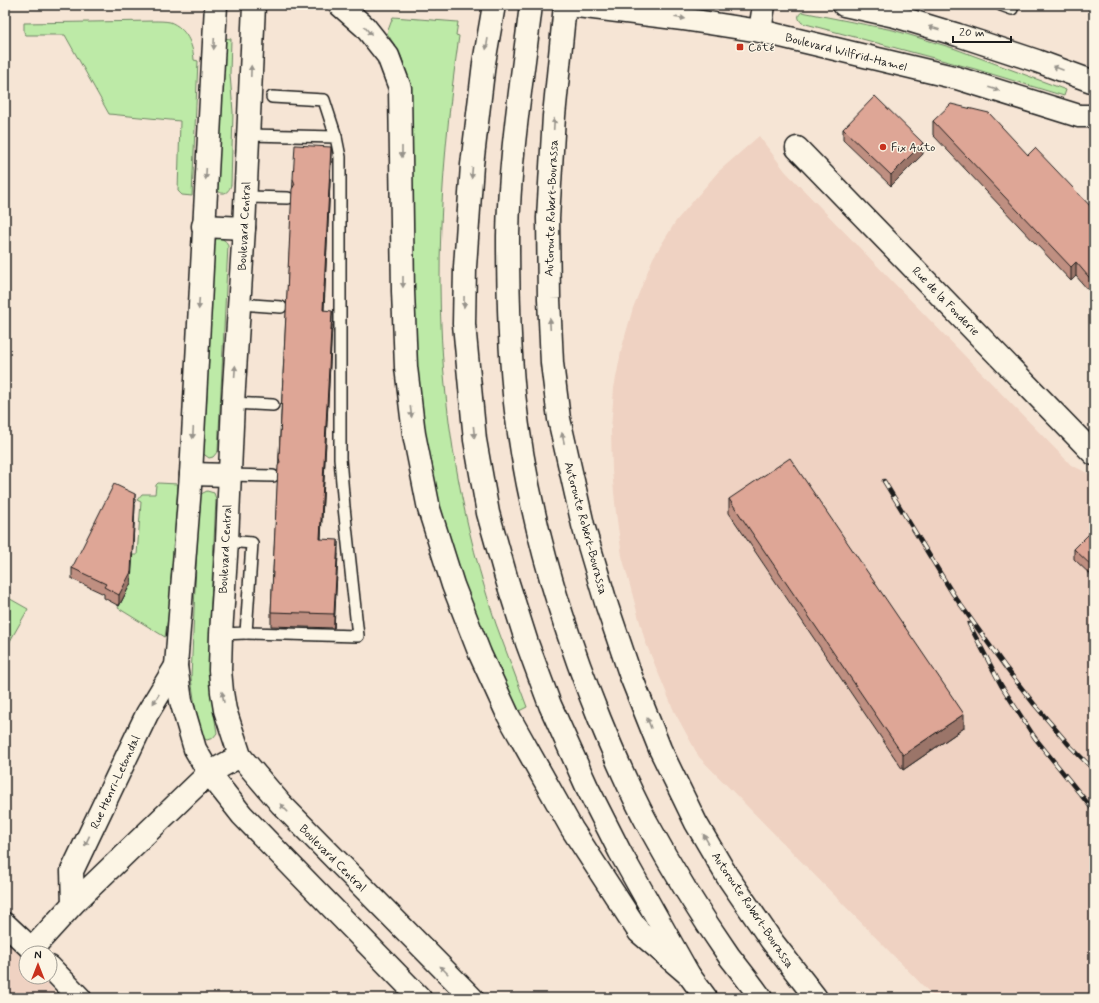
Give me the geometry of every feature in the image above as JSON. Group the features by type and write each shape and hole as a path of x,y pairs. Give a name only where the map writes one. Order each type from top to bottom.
{"main road":[{"path":"216,5 203,226 191,474 176,666 181,701 195,750 209,773 242,814 420,998"},
{"name":"Boulevard Central","path":"254,5 246,197 232,403 221,634 220,670 225,710 240,756 280,804 472,998"},
{"path":"340,5 365,27 388,56 400,88 403,291 406,367 414,434 429,509 453,585 480,654 508,715 572,829 639,932 689,975"},
{"path":"494,5 484,63 472,165 465,267 464,324 475,440 488,513 527,643 550,705 587,787 617,845 689,975 706,998"},
{"path":"531,5 512,165 508,233 509,313 516,409 524,462 540,536 551,582 563,620 588,689 625,778 668,861 707,923 759,994"},
{"name":"Autoroute Robert-Bourassa","path":"565,5 554,116 548,218 549,299 552,363 559,420 583,525 612,621 630,674 660,749 696,823 727,876 771,940 816,998"},
{"name":"Boulevard Wilfrid-Hamel","path":"569,5 683,19 760,31 956,78 1079,116 1094,116"},
{"path":"760,31 764,5"},
{"path":"844,5 895,16 958,35 1037,61 1094,82"},
{"name":"Rue de la Fonderie","path":"797,148 1094,454"},
{"path":"203,226 244,228"},
{"path":"191,474 228,475"},
{"name":"Rue Henri-Letondal","path":"73,904 72,872 147,714 176,666"},
{"path":"39,945 73,904 209,773 240,756"},
{"path":"5,924 28,945"},
{"path":"58,975 80,998"}],"lane":[{"path":"1001,5 1012,9"},
{"path":"221,634 246,633 358,636 340,458 340,157 336,137 324,100 272,97"},
{"path":"248,135 336,137"},
{"path":"246,197 288,198"},
{"path":"239,304 280,307"},
{"path":"232,403 273,405"},
{"path":"228,475 273,476"},
{"path":"226,541 252,543 246,633"}],"shaded area":[{"path":"759,136 785,171 1071,465 1094,476 1094,998 935,998 699,757 674,711 645,641 622,556 612,471 611,430 614,388 622,347 633,308 653,258 676,221 718,172"},
{"path":"5,931 18,949 18,985 49,985 61,998 5,998"}],"green space":[{"path":"802,12 893,30 953,48 1066,90 1064,96 975,69 802,23 799,14"},
{"path":"393,17 458,22 456,35 459,36 446,146 442,201 440,312 443,367 449,422 458,477 479,570 496,624 527,707 517,712 466,596 436,494 427,454 415,371 412,280 411,86 401,56 387,33"},
{"path":"170,22 180,28 188,37 194,60 198,61 192,196 182,195 178,191 180,121 109,114 65,35 26,35 24,32 24,23"},
{"path":"223,38 231,39 230,74 233,112 231,185 228,191 221,193 215,187"},
{"path":"220,238 226,242 228,246 218,451 213,457 209,458 202,453 213,242"},
{"path":"158,483 178,484 171,599 165,637 118,608 131,583 132,555 137,555 141,502 137,500 142,494 155,494 156,485"},
{"path":"207,491 214,493 216,499 209,644 211,695 217,733 213,738 207,740 203,738 196,713 191,678 199,498 201,494"},
{"path":"5,596 28,609 5,650"}],"building":[{"name":"Fix Auto","path":"875,96 923,143 891,175 843,129"},
{"path":"951,104 989,113 1028,155 1035,148 1094,210 1094,283 1076,262 1071,267 933,121"},
{"path":"295,145 331,147 323,310 332,311 320,539 338,540 334,614 271,612 278,466 280,462 292,189 295,184 293,179"},
{"path":"790,458 964,714 903,755 729,499"},
{"path":"114,484 135,494 131,572 119,595 104,587 106,584 72,568"},
{"path":"1094,529 1094,568 1074,549"}],"railway":[{"path":"884,481 953,594 1006,668 1069,745 1094,770"},
{"path":"969,624 1001,685 1035,738 1094,811"}],"place":[{"name":"Côté","path":"740,47"},
{"name":"Fix Auto","path":"883,147"}]}
